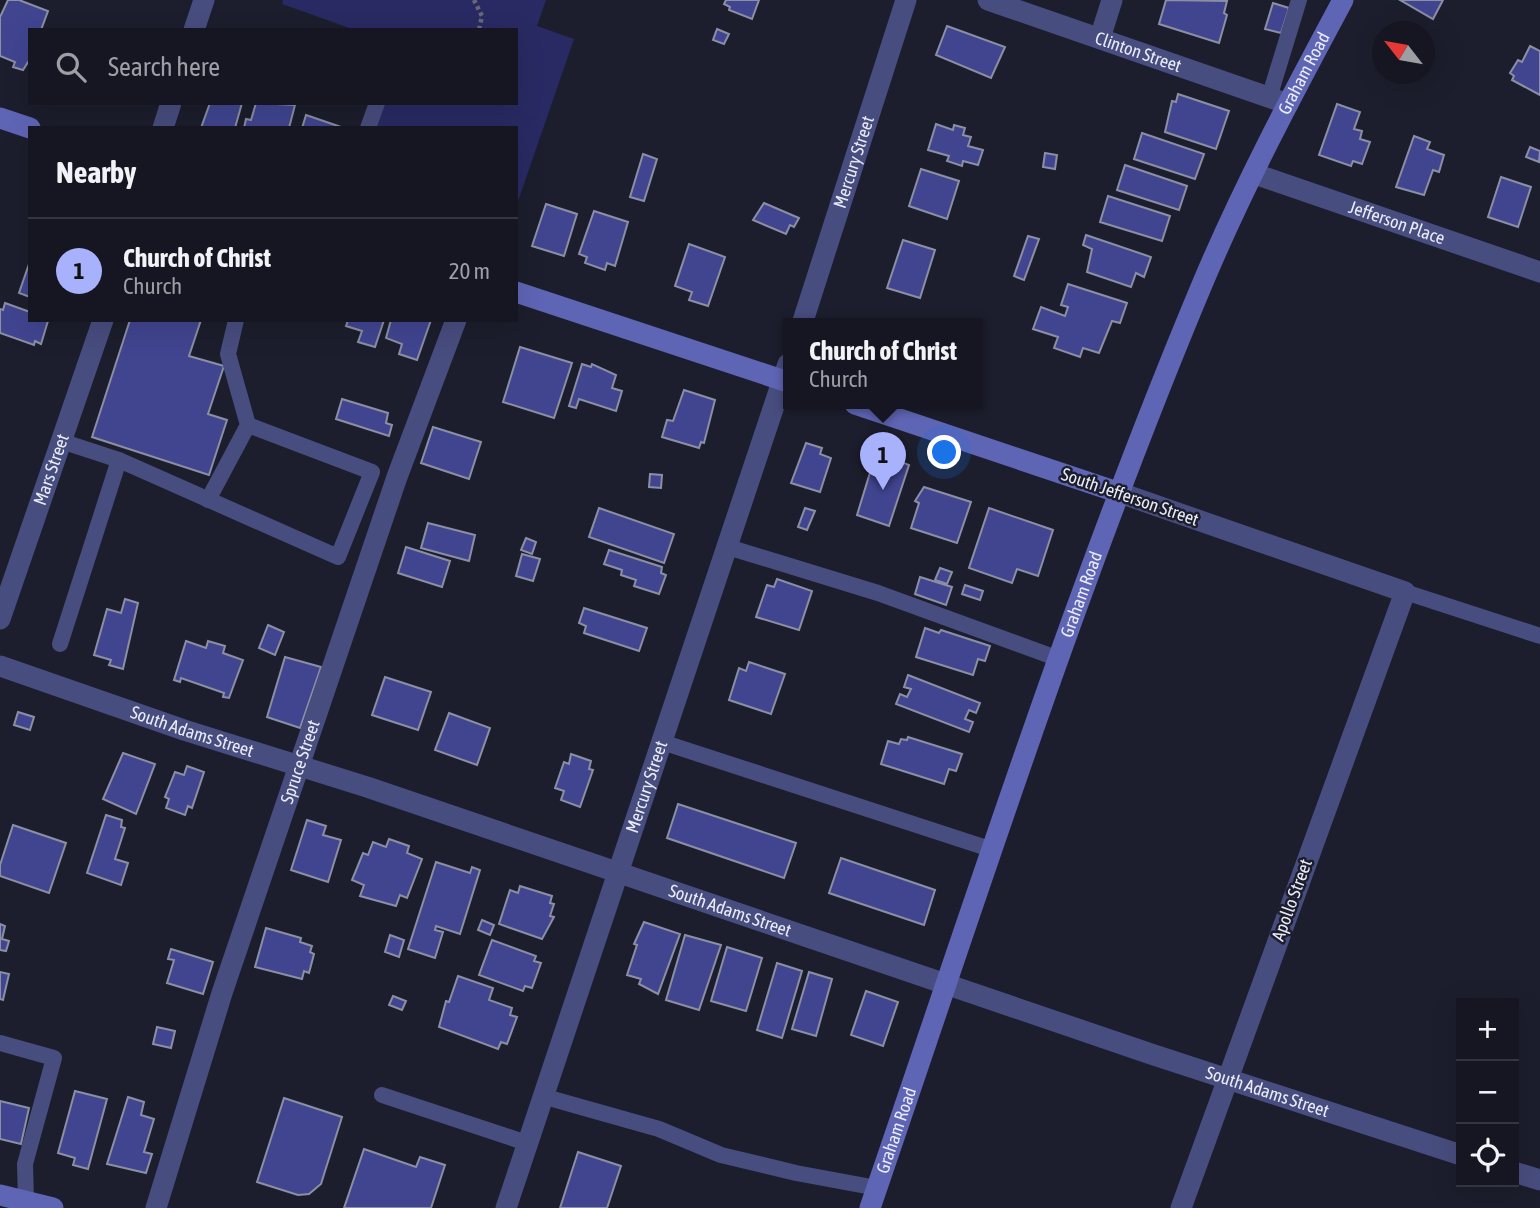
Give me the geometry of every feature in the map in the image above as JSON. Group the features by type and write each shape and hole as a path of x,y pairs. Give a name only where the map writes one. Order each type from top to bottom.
{"main road":[{"name":"Graham Road","path":"870,1208 1059,659 1120,493 1202,284 1255,174 1279,101 1343,0"},
{"path":"0,118 28,127"},
{"path":"518,293 783,374"},
{"name":"South Jefferson Street","path":"870,409 1120,493"},
{"path":"0,1195 25,1205 53,1208"}],"street":[{"path":"195,28 204,0"},
{"name":"Mercury Street","path":"804,318 906,0"},
{"name":"Clinton Street","path":"988,0 1279,101"},
{"path":"1100,38 1112,0"},
{"path":"164,126 169,105"},
{"name":"Jefferson Place","path":"1255,174 1540,272"},
{"name":"Mars Street","path":"0,619 102,322"},
{"name":"Spruce Street","path":"156,1208 222,993 397,477 455,322"},
{"name":"Mercury Street","path":"506,1208 783,387"},
{"name":"South Jefferson Street","path":"1120,493 1405,592"},
{"name":"Apollo Street","path":"1181,1208 1405,592"},
{"name":"South Adams Street","path":"0,666 1456,1153"},
{"path":"1519,1174 1540,1180"}],"lane":[{"path":"1279,101 1299,0"},
{"path":"369,126 376,105"},
{"path":"208,500 248,425 228,354 236,322"},
{"path":"61,441 119,460 338,557 372,472 248,425"},
{"path":"60,644 119,460"},
{"path":"728,547 878,593 1059,659"},
{"path":"1405,592 1540,636"},
{"path":"662,742 993,850"},
{"path":"0,1043 54,1058 25,1164 25,1205"},
{"path":"382,1094 527,1143"},
{"path":"542,1096 659,1129 721,1155 877,1188"}],"path":[{"path":"474,0 482,16 479,28"}],"shaded area":[{"path":"283,0 546,0 537,26 574,39 518,201 518,126 362,126 368,105 518,105 518,28 349,28 282,4"}],"building":[{"path":"8,0 19,0 48,11 42,28 28,28 28,62 23,70 13,67 15,62 0,56 0,17"},
{"path":"726,0 759,0 752,19 729,10 730,7 724,4"},
{"path":"1166,0 1227,1 1224,13 1227,15 1219,43 1159,24"},
{"path":"1400,0 1443,0 1433,19"},
{"path":"1273,3 1289,8 1281,33 1265,29"},
{"path":"947,26 1005,47 991,78 936,55"},
{"path":"717,29 729,34 724,44 713,40"},
{"path":"1530,46 1540,51 1540,95 1512,80 1514,76 1510,73 1518,60 1522,62"},
{"path":"1178,94 1229,111 1216,149 1165,132 1172,101 1176,102"},
{"path":"1337,104 1360,112 1354,129 1362,131 1360,139 1370,142 1362,164 1353,161 1351,166 1319,155"},
{"path":"209,105 241,105 236,126 202,126"},
{"path":"255,105 295,105 290,126 244,126 246,119 251,120"},
{"path":"306,115 338,126 303,126"},
{"path":"936,124 953,130 954,125 965,128 963,135 971,137 968,146 983,150 978,165 963,161 962,166 947,161 949,156 928,150"},
{"path":"1142,133 1204,154 1195,179 1134,159"},
{"path":"1414,136 1430,142 1427,149 1444,155 1439,172 1433,170 1424,195 1396,187"},
{"path":"1530,147 1540,151 1539,162 1526,157"},
{"path":"1045,153 1057,155 1055,169 1043,167"},
{"path":"643,154 657,159 644,201 630,197"},
{"path":"1125,165 1187,186 1179,210 1117,190"},
{"path":"921,169 959,181 947,219 909,206"},
{"path":"1501,177 1531,187 1518,227 1488,217"},
{"path":"1108,196 1170,216 1162,241 1100,222"},
{"path":"764,203 799,218 794,227 790,225 786,234 753,220"},
{"path":"546,204 577,214 564,256 532,246"},
{"path":"594,211 628,222 615,266 607,263 605,270 585,263 587,257 579,254"},
{"path":"1086,235 1151,257 1144,277 1136,273 1131,287 1087,272 1092,249 1083,245"},
{"path":"1028,236 1039,239 1024,280 1014,276"},
{"path":"903,240 935,250 920,298 887,288"},
{"path":"689,244 725,257 708,306 689,300 692,292 675,286"},
{"path":"28,267 28,296 19,293"},
{"path":"1068,284 1127,303 1120,323 1112,321 1099,353 1083,348 1080,357 1054,348 1058,337 1033,329 1041,307 1065,316 1068,307 1061,305"},
{"path":"5,303 28,311 28,322 48,322 41,344 35,341 34,345 0,333 0,309 3,310"},
{"path":"129,322 200,322 189,356 224,366 208,414 227,420 209,475 92,437"},
{"path":"347,322 383,322 375,347 358,342 362,331 346,326"},
{"path":"390,322 430,322 417,360 399,354 402,344 386,338"},
{"path":"520,347 572,363 554,418 503,402"},
{"path":"582,364 591,367 592,364 616,375 612,388 622,391 616,411 579,399 576,408 569,406"},
{"path":"684,390 715,400 704,443 701,442 699,448 662,437 667,420 673,421"},
{"path":"342,399 388,413 386,423 392,425 389,436 336,419"},
{"path":"433,427 481,442 469,479 421,463"},
{"path":"806,443 822,448 820,454 831,458 820,492 791,483"},
{"path":"889,451 901,455 899,461 909,465 889,526 857,515 876,453 887,457"},
{"path":"650,474 662,475 661,488 649,487"},
{"path":"924,487 971,502 957,543 911,528 919,503 915,501"},
{"path":"599,508 674,534 664,563 589,537"},
{"path":"805,508 815,511 807,530 798,527"},
{"path":"989,508 1053,530 1038,576 1017,569 1012,583 969,568"},
{"path":"428,523 475,535 469,561 421,548"},
{"path":"526,538 536,542 532,554 521,550"},
{"path":"406,547 450,561 442,587 398,573"},
{"path":"609,550 662,567 661,573 666,575 659,594 634,586 636,580 621,575 622,570 604,564"},
{"path":"522,554 540,559 533,581 516,576"},
{"path":"940,568 952,572 947,584 935,580"},
{"path":"920,577 952,587 946,605 915,594"},
{"path":"777,579 812,591 799,630 756,617 767,585 774,587"},
{"path":"965,585 983,591 980,600 962,594"},
{"path":"125,599 138,603 123,669 109,665 111,660 94,655 107,609 121,613"},
{"path":"584,608 647,628 639,651 584,633 586,626 579,623"},
{"path":"268,625 284,632 275,655 259,648"},
{"path":"925,628 939,633 941,630 990,646 985,661 978,659 973,675 916,657"},
{"path":"186,641 206,648 208,641 225,646 223,653 243,660 229,698 223,697 224,693 181,678 180,682 174,680"},
{"path":"285,657 321,667 300,728 267,717"},
{"path":"749,662 785,674 771,714 729,700 739,668 746,671"},
{"path":"908,675 980,703 976,713 969,710 965,719 973,722 969,732 896,704 900,694 907,697 911,689 904,687"},
{"path":"385,677 431,692 418,730 372,715"},
{"path":"18,712 34,717 30,730 14,725"},
{"path":"449,713 490,728 477,765 435,750"},
{"path":"908,737 962,754 956,771 949,769 944,784 881,764 888,741 899,744 901,739 907,740"},
{"path":"123,753 155,764 136,814 103,799"},
{"path":"571,754 591,761 589,769 593,770 580,807 561,800 564,791 555,788 564,762 569,764"},
{"path":"187,766 204,772 192,808 188,806 185,815 166,808 169,799 165,797 175,772 184,775"},
{"path":"678,804 796,843 784,878 667,838"},
{"path":"106,815 122,820 121,827 125,828 115,859 128,863 121,885 87,873"},
{"path":"307,820 326,826 323,835 341,840 328,882 291,870"},
{"path":"13,825 66,843 49,893 0,876 0,865"},
{"path":"389,839 409,846 407,853 422,859 407,898 400,895 396,906 360,896 364,885 352,880 363,853 368,855 373,842 386,847"},
{"path":"841,858 935,890 924,925 829,893"},
{"path":"436,862 470,873 472,867 480,870 460,934 436,926 435,930 443,932 435,958 408,949"},
{"path":"520,886 552,896 550,903 554,904 550,916 554,917 542,939 499,924 510,890 518,893"},
{"path":"482,920 494,925 490,935 478,930"},
{"path":"644,922 680,934 658,994 639,984 641,979 627,975 637,945 634,944"},
{"path":"0,924 5,926 2,939 9,941 6,951 0,950"},
{"path":"266,928 301,938 300,942 312,946 310,952 314,954 309,973 304,971 302,979 255,967"},
{"path":"390,935 404,940 399,957 385,952"},
{"path":"685,935 721,945 699,1010 666,1000"},
{"path":"492,940 536,956 534,961 541,963 532,988 525,986 523,991 479,975"},
{"path":"727,947 762,958 746,1011 711,1001"},
{"path":"171,949 213,962 203,994 167,983 174,960 168,959"},
{"path":"777,963 802,971 782,1038 757,1030"},
{"path":"0,972 9,974 3,1000 0,999"},
{"path":"809,972 832,979 816,1036 792,1029"},
{"path":"458,976 493,988 489,1000 512,1008 510,1015 517,1017 507,1044 501,1042 498,1049 439,1027 446,1001 449,1002"},
{"path":"866,991 898,1002 883,1046 851,1035"},
{"path":"393,996 406,1001 402,1010 389,1005"},
{"path":"157,1027 175,1031 171,1048 153,1044"},
{"path":"75,1091 107,1099 88,1169 73,1165 75,1158 58,1153"},
{"path":"128,1097 144,1102 141,1115 154,1119 144,1152 152,1154 146,1173 107,1164"},
{"path":"284,1098 342,1117 321,1184 309,1194 298,1195 257,1182"},
{"path":"0,1101 29,1108 21,1144 0,1139"},
{"path":"364,1149 416,1167 420,1157 445,1165 431,1208 344,1208"},
{"path":"578,1152 621,1166 607,1208 560,1208"}],"place":[{"name":"Church of Christ","path":"883,490"}]}
